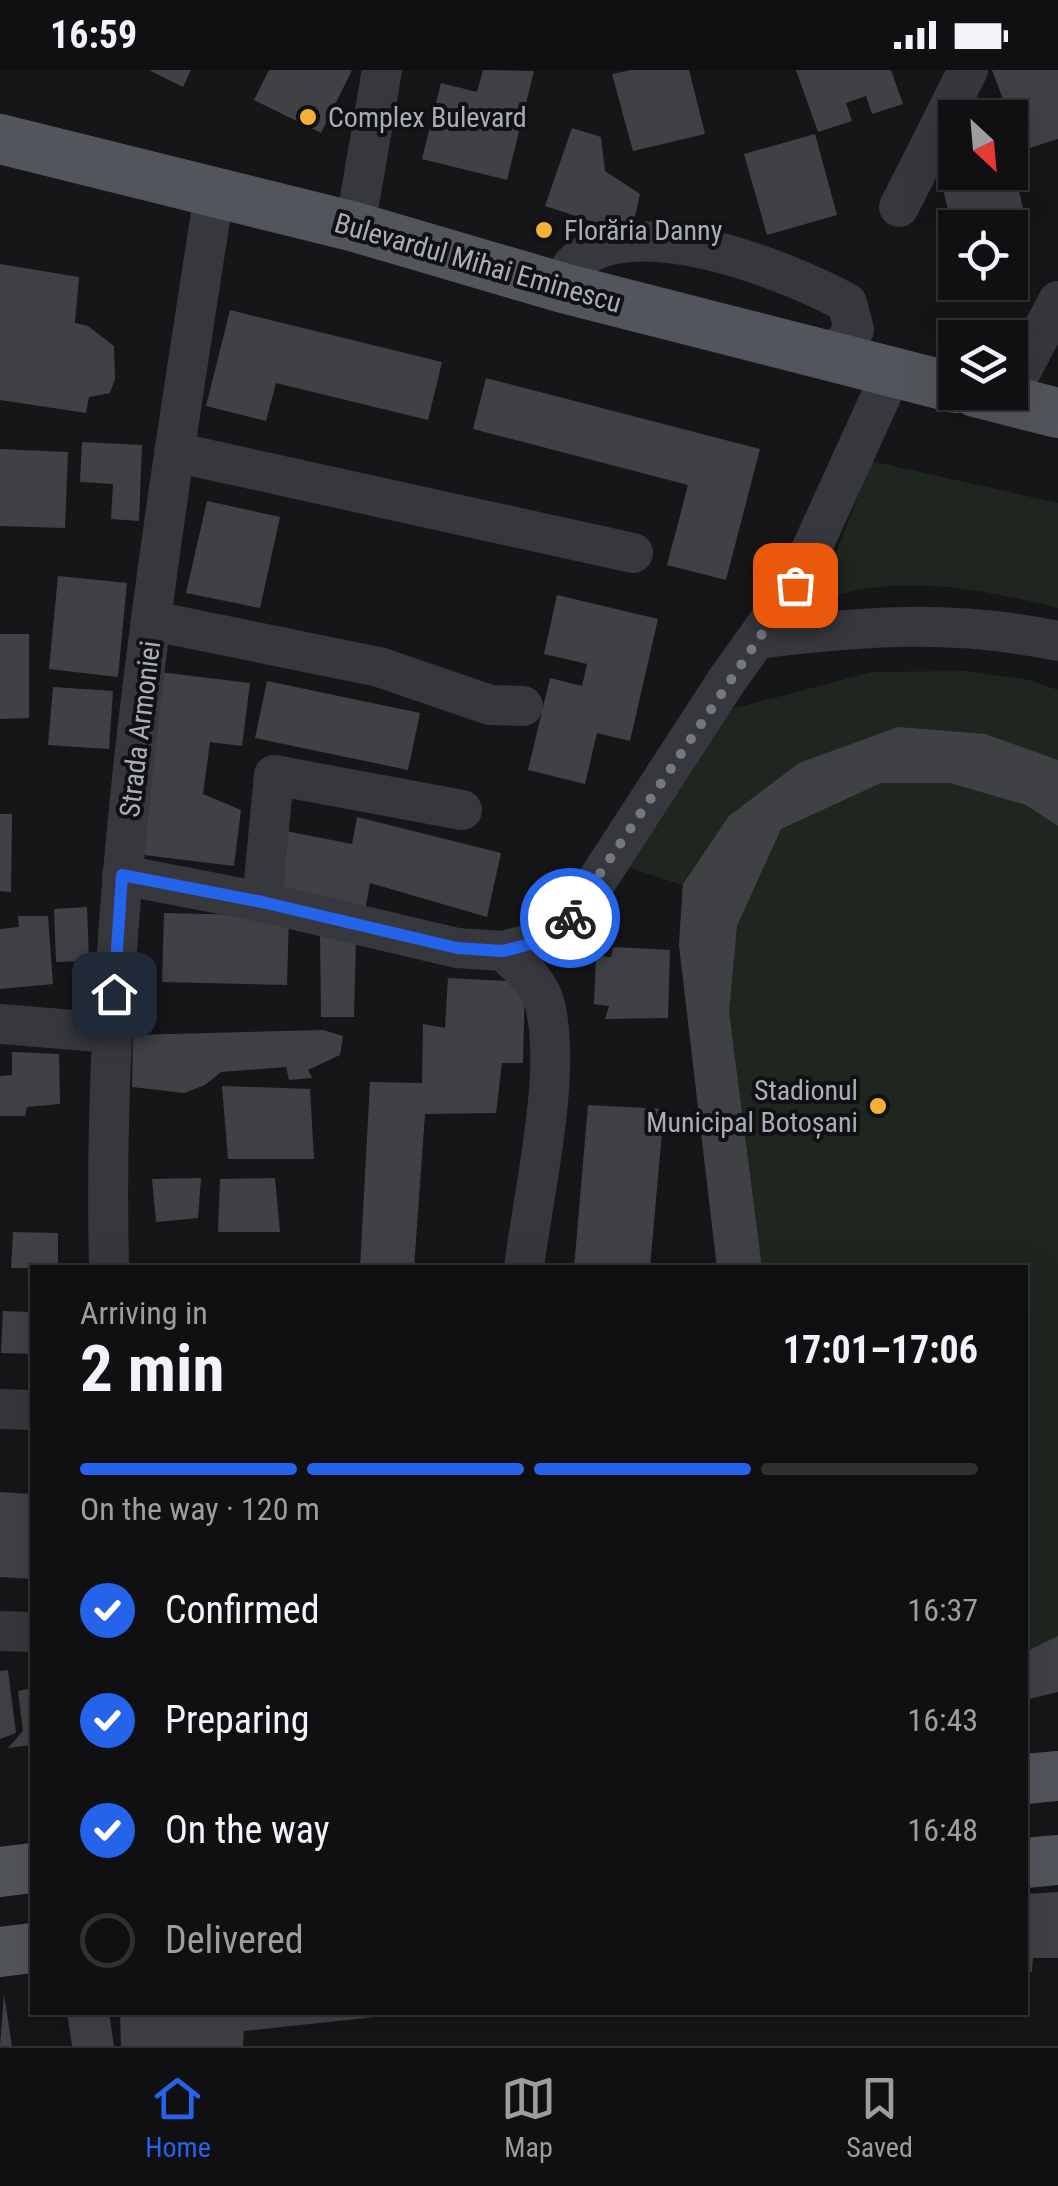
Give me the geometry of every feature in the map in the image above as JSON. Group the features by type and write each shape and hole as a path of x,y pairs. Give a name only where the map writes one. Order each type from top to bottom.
{"main road":[{"name":"Bulevardul Mihai Eminescu","path":"0,139 354,226 564,288 938,384"},
{"path":"1028,405 1058,413"},
{"path":"1028,1779 1058,1776"},
{"path":"1028,1863 1058,1860"},
{"path":"0,1872 30,1868"},
{"path":"0,1952 30,1948"}],"street":[{"path":"354,226 382,70"},
{"path":"898,207 968,70"},
{"name":"Strada Armoniei","path":"109,1265 110,1033 122,875 174,452 214,194"},
{"path":"564,288 572,266 606,248 651,243 694,245 782,270 847,303 854,330 832,358"},
{"path":"1028,344 1058,301"},
{"path":"122,875 262,902 457,948 503,951 546,940 576,913 795,585 892,372"},
{"path":"174,452 633,553"},
{"path":"153,621 379,667 490,705 523,706"},
{"path":"757,638 914,623 995,628 1058,641"},
{"path":"262,902 274,774 462,810"},
{"path":"503,951 532,977 545,1002 551,1055 524,1265"},
{"path":"0,1024 110,1033"},
{"path":"0,1409 30,1410"},
{"path":"0,1631 30,1632"}],"shaded area":[{"path":"871,461 1058,503 1058,608 968,589 908,585 848,592 818,601"},
{"name":"Stadionul Municipal Botoșani","path":"967,671 1029,680 1058,690 1058,1692 1028,1699 1028,1265 717,1265 679,945 682,885 599,858 720,712 872,672"}],"building":[{"path":"149,70 191,70 183,87"},
{"name":"Complex Bulevard","path":"269,70 352,70 321,133 254,100"},
{"path":"483,70 534,71 507,180 422,159 441,83 477,92"},
{"path":"631,70 689,70 705,134 633,151 612,74"},
{"path":"796,70 891,70 903,104 872,114 866,96 846,103 852,121 818,132"},
{"path":"992,70 1058,70 1058,139 1028,149 1028,100 1003,100"},
{"path":"572,128 601,137 605,171 640,194 631,234 545,206"},
{"path":"815,134 837,215 767,235 744,154"},
{"path":"943,190 1019,190 1023,210 948,210"},
{"path":"0,264 79,277 75,323 88,326 114,346 115,379 110,393 89,397 86,413 0,400"},
{"path":"230,310 442,362 428,420 276,383 266,421 206,406"},
{"path":"486,378 760,449 726,580 667,565 688,485 473,429"},
{"path":"82,442 142,445 139,521 111,519 113,484 80,482"},
{"path":"0,449 68,452 65,528 0,526"},
{"path":"207,501 280,517 260,608 186,593"},
{"path":"58,576 127,583 118,677 49,669"},
{"path":"557,595 658,619 630,741 597,733 585,784 528,770 550,678 582,686 587,664 544,654"},
{"path":"0,634 29,634 29,718 0,719"},
{"path":"159,672 250,683 242,746 210,742 203,794 241,810 234,866 136,854"},
{"path":"267,681 420,713 408,770 255,738"},
{"path":"53,687 113,691 109,749 48,745"},
{"path":"898,727 985,734 1058,760 1058,826 1026,805 950,783 881,783 781,829 737,926 729,1012 762,1265 717,1265 679,945 683,884 729,816 799,763"},
{"path":"0,814 12,814 11,892 0,891"},
{"path":"357,817 501,853 487,917 370,883 365,911 272,892 286,831 352,844"},
{"path":"87,907 89,961 56,962 54,909"},
{"path":"164,913 289,916 287,985 162,982"},
{"path":"18,916 48,916 53,984 0,989 0,929 19,927"},
{"path":"320,933 356,935 354,1017 321,1017"},
{"path":"613,947 670,950 668,1018 605,1019 609,1006 594,1004 596,956 611,957"},
{"path":"448,978 525,982 523,1063 502,1063 496,1113 425,1114 414,1265 360,1265 370,1082 422,1083 423,1024 445,1028"},
{"path":"323,1030 343,1036 340,1055 308,1070 312,1078 289,1080 286,1067 221,1072 205,1085 184,1093 132,1087 133,1035"},
{"path":"12,1052 59,1054 60,1104 27,1107 25,1116 0,1116 0,1076 12,1075"},
{"path":"222,1086 310,1089 314,1159 228,1159"},
{"path":"588,1105 664,1109 650,1265 574,1265"},
{"path":"201,1178 198,1218 156,1222 152,1179"},
{"path":"275,1178 280,1232 218,1232 220,1179"},
{"path":"13,1232 58,1233 58,1265 11,1268"},
{"path":"3,1311 30,1312 30,1354 1,1353"},
{"path":"0,1492 30,1494 30,1579 0,1577"},
{"path":"1058,1636 1058,1692 1028,1699 1028,1651"},
{"path":"8,1670 16,1733 0,1739 0,1671"},
{"path":"30,1688 30,1745 8,1748 23,1731 18,1691"},
{"path":"1058,1892 1058,1958 1033,1958 1032,1972 1028,1972 1028,1894"},
{"path":"4,1994 12,2046 0,2046"},
{"path":"67,2015 109,2015 114,2046 72,2046"},
{"path":"120,2015 393,2015 244,2031 243,2046 121,2046"}],"way so far":[{"path":"570,918 727,680 795,585"}],"place":[{"name":"Complex Bulevard","path":"308,117"},
{"name":"Florăria Danny","path":"544,230"},
{"name":"Stadionul Municipal Botoșani","path":"878,1106"}],"route":[{"path":"114,994 122,875 262,902 457,948 503,951 546,940 570,918"}]}
